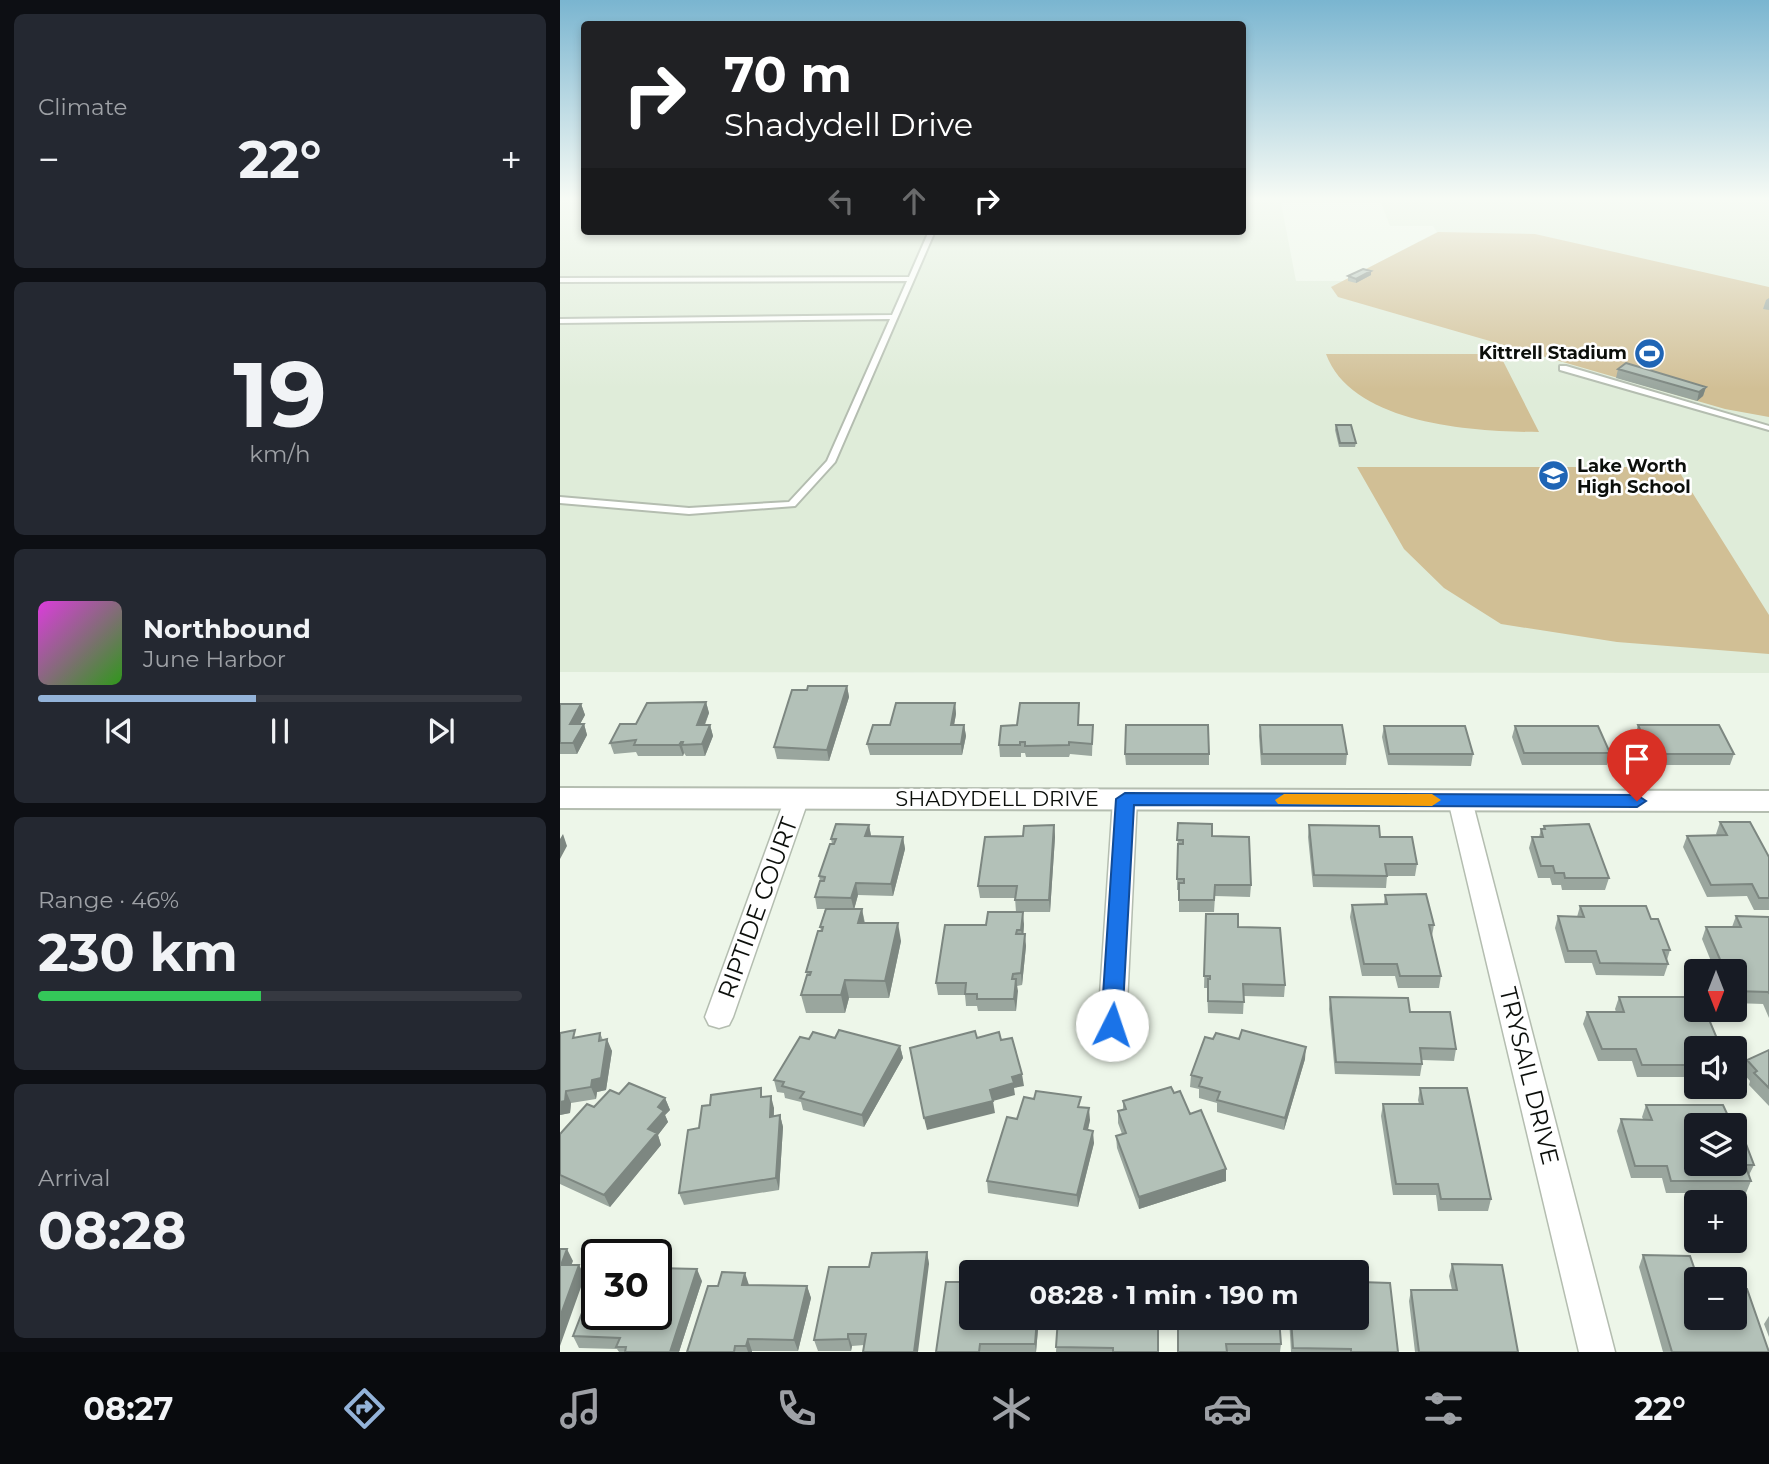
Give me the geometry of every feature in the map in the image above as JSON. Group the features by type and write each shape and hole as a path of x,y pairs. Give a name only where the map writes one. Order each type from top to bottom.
{"street":[{"name":"SHADYDELL DRIVE","path":"560,798 1769,801"},
{"name":"RIPTIDE COURT","path":"719,1017 797,798"},
{"path":"1112,1025 1125,799"},
{"name":"TRYSAIL DRIVE","path":"1460,800 1597,1352"}],"lane":[{"path":"560,500 689,511 792,504 831,461 918,263"},
{"path":"560,280 911,279"},
{"path":"560,321 895,317"},
{"path":"1563,368 1769,428"}],"shaded area":[{"path":"560,263 1293,263 1296,281 1343,281 1377,263 1769,263 1769,673 560,672"},
{"name":"Kittrell Stadium","path":"1378,263 1663,263 1769,287 1769,417 1725,409 1338,297 1331,287"},
{"path":"1326,354 1489,354 1502,359 1539,432 1450,426 1418,420 1388,410 1361,396 1340,378"},
{"path":"1357,467 1667,467 1680,473 1769,615 1769,654 1617,642 1501,624 1444,588 1404,549"}],"building":[{"path":"1363,269 1371,271 1356,279 1348,276"},
{"path":"1626,363 1706,387 1699,392 1618,369"},
{"path":"1336,425 1351,425 1356,443 1340,443"},
{"path":"808,686 847,686 827,750 774,747 792,690 807,690"},
{"path":"706,702 697,725 710,725 702,744 682,745 681,742 679,745 634,745 636,740 610,743 620,724 636,724 647,703"},
{"path":"896,703 955,703 951,725 964,725 961,744 867,744 873,725 890,725"},
{"path":"1020,703 1079,703 1078,725 1093,725 1092,744 1069,742 1069,745 1025,746 1025,742 1020,742 1020,745 999,745 1001,726 1017,725"},
{"path":"560,704 581,704 570,724 584,724 573,743 560,743"},
{"path":"1126,725 1208,725 1209,754 1125,754"},
{"path":"1260,725 1342,725 1347,754 1262,754"},
{"path":"1638,725 1719,725 1734,754 1651,754"},
{"path":"1384,726 1465,726 1473,754 1389,754"},
{"path":"1515,726 1598,726 1610,753 1524,753"},
{"path":"1720,822 1750,822 1769,857 1769,898 1759,898 1752,884 1711,885 1687,836 1727,835"},
{"path":"1178,823 1212,824 1212,836 1249,837 1251,885 1215,885 1214,900 1179,900 1179,883 1184,883 1184,879 1177,879 1178,844 1183,844 1183,840 1177,840"},
{"path":"836,824 869,825 865,836 903,837 891,884 856,883 851,898 815,897 820,881 824,881 825,877 819,876 830,844 834,844 836,839 831,839"},
{"path":"1589,824 1609,878 1565,878 1564,873 1555,873 1553,866 1541,866 1532,837 1543,837 1541,829 1545,829 1544,826"},
{"path":"1054,825 1049,900 1015,900 1017,886 978,886 985,837 1023,836 1024,826"},
{"path":"1309,825 1379,826 1380,837 1412,837 1417,864 1385,864 1387,876 1314,875"},
{"path":"1426,894 1434,925 1429,925 1441,976 1400,976 1397,964 1364,964 1352,905 1387,904 1385,895"},
{"path":"1580,906 1646,906 1651,919 1658,919 1670,950 1663,950 1668,964 1600,963 1596,951 1568,951 1558,916 1584,917"},
{"path":"826,909 862,909 858,923 898,923 885,981 845,980 841,995 801,995 807,975 811,972 806,972 818,931 822,931 823,927 820,927"},
{"path":"988,912 1023,912 1021,930 1017,930 1016,934 1025,934 1021,973 1013,974 1012,979 1016,979 1014,999 977,999 977,994 965,994 966,983 936,983 945,925 986,925"},
{"path":"1206,914 1238,914 1238,927 1280,928 1285,985 1243,984 1244,1002 1208,1001 1210,976 1204,976"},
{"path":"1736,916 1769,917 1769,993 1747,991 1747,959 1720,959 1706,927 1741,927"},
{"path":"1330,997 1408,998 1410,1012 1450,1012 1456,1049 1420,1048 1422,1064 1336,1062"},
{"path":"1619,997 1684,997 1684,1022 1710,1022 1716,1036 1684,1036 1684,1065 1642,1065 1636,1049 1602,1049 1587,1012 1624,1012"},
{"path":"575,1030 573,1038 600,1033 599,1041 607,1039 601,1078 592,1080 591,1087 566,1091 565,1101 560,1102 560,1033"},
{"path":"839,1030 900,1046 862,1115 800,1098 804,1092 782,1086 784,1082 774,1080 800,1037 809,1039 813,1032 835,1038"},
{"path":"1242,1030 1306,1047 1285,1118 1217,1100 1220,1092 1199,1086 1202,1078 1191,1075 1205,1037 1213,1039 1216,1033 1239,1039"},
{"path":"975,1031 977,1038 999,1032 1001,1040 1012,1038 1022,1074 1012,1077 1014,1083 990,1090 993,1101 924,1118 910,1048"},
{"path":"1769,1050 1769,1088 1754,1073 1757,1071 1747,1060"},
{"path":"629,1083 665,1098 658,1107 664,1111 648,1129 657,1133 604,1195 560,1175 560,1134 587,1104 594,1107 610,1090 619,1094"},
{"path":"1171,1087 1174,1093 1180,1091 1190,1114 1201,1110 1226,1169 1139,1197 1116,1136 1126,1133 1118,1111 1126,1109 1123,1101"},
{"path":"761,1088 761,1097 771,1096 770,1117 780,1115 776,1178 679,1193 688,1130 699,1128 702,1106 710,1105 711,1095"},
{"path":"1420,1088 1467,1088 1491,1199 1441,1199 1438,1184 1396,1184 1383,1104 1423,1104"},
{"path":"1036,1091 1081,1097 1078,1107 1089,1108 1084,1129 1093,1131 1077,1195 987,1181 1007,1117 1017,1119 1024,1097 1034,1099"},
{"path":"1646,1105 1723,1105 1727,1113 1684,1113 1684,1176 1747,1176 1747,1170 1751,1181 1671,1181 1667,1166 1635,1166 1621,1119 1652,1120"},
{"path":"1747,1147 1754,1165 1747,1165"},
{"path":"560,1249 567,1249 561,1265 579,1265 560,1317"},
{"path":"927,1252 914,1352 863,1352 866,1334 848,1334 848,1339 814,1340 829,1267 869,1267 872,1253"},
{"path":"1643,1255 1690,1256 1694,1267 1684,1267 1684,1330 1747,1330 1747,1289 1769,1352 1672,1352"},
{"path":"1452,1264 1502,1265 1518,1352 1419,1352 1411,1290 1457,1290"},
{"path":"672,1268 697,1269 670,1352 625,1352 626,1347 616,1347 620,1338 573,1336 581,1315 581,1330 672,1330"},
{"path":"722,1272 745,1273 742,1285 807,1286 794,1340 748,1339 746,1346 735,1346 734,1352 687,1352 708,1286 718,1286"},
{"path":"946,1282 959,1282 959,1330 1036,1330 1035,1344 980,1344 979,1352 936,1352"},
{"path":"1369,1282 1390,1283 1398,1352 1293,1348 1292,1330 1369,1330"},
{"path":"1057,1330 1158,1330 1158,1352 1113,1352 1113,1348 1056,1347"},
{"path":"1178,1330 1280,1330 1281,1344 1226,1344 1227,1352 1178,1352"}],"slow traffic":[{"path":"1284,800 1432,800"}],"place":[{"name":"Kittrell Stadium","path":"1650,353"},
{"name":"Lake Worth High School","path":"1554,476"}],"route":[{"path":"1112,1025 1125,799 1637,801"}]}
